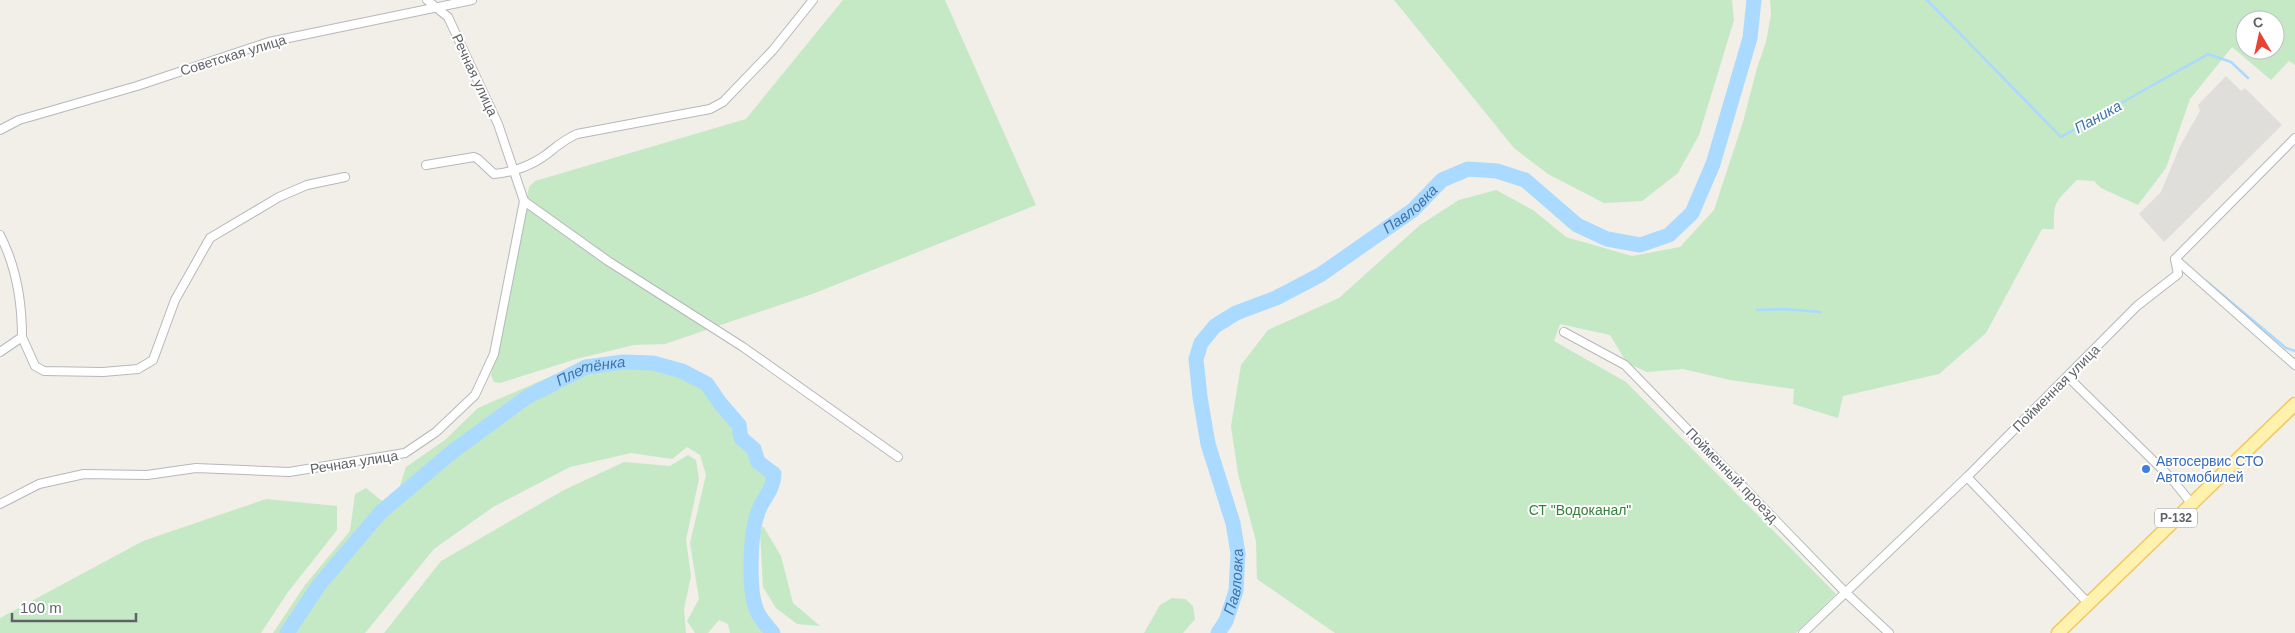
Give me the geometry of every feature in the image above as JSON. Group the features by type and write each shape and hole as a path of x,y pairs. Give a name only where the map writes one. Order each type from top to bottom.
{"main road":[{"name":"Р-132","path":"2058,633 2295,404"}],"street":[{"name":"Речная улица","path":"0,504 39,484 84,474 146,475 196,468 289,472 405,453 436,432 475,395 494,354 524,201 498,124 448,17 427,0"},
{"name":"Советская улица","path":"0,130 19,120 138,86 269,42 472,0"},
{"path":"426,165 474,158 478,159 494,174 514,170 545,155 563,140 576,134 710,109 723,102 773,50 814,0"},
{"path":"2295,138 2175,259 2295,365"},
{"path":"0,235 15,278 22,314 22,337 35,366 44,371 103,372 138,369 153,360 176,300 210,238 278,197 306,185 344,176"},
{"path":"524,201 608,261 744,347 898,457"},
{"name":"Пойменная улица","path":"1803,633 1967,477 2137,306 2178,274 2175,259"},
{"name":"Пойменный проезд","path":"1564,332 1625,365 1845,592 1889,633"},
{"path":"0,352 22,337"},
{"path":"2068,377 2171,478 2191,503"},
{"path":"1967,477 2088,604"}],"shaded area":[{"path":"2226,76 2241,91 2245,88 2282,125 2164,242 2139,214 2161,192 2180,146 2200,111 2198,105"}],"green space":[{"path":"843,0 945,0 1036,205 815,293 665,344 634,345 576,359 500,383 494,382 491,375 529,187 535,181 746,119"},
{"path":"1394,0 1732,0 1734,20 1699,135 1678,173 1642,201 1604,203 1548,174 1514,148"},
{"name":"СТ \"Водоканал\"","path":"1770,0 2295,0 2295,65 2289,61 2271,80 2247,60 2285,60 2285,10 2235,10 2235,50 2232,47 2190,99 2166,168 2138,205 2101,188 2094,181 2077,180 2058,201 2054,212 2054,229 2042,229 1986,333 1939,374 1843,396 1838,418 1793,404 1794,389 1730,380 1683,369 1647,372 1627,363 1610,335 1560,324 1554,341 1626,382 1836,594 1796,633 1335,633 1257,579 1256,541 1238,474 1231,426 1241,365 1268,330 1339,298 1420,225 1459,200 1496,190 1533,210 1566,237 1632,256 1680,247 1714,210 1743,122 1766,42 1771,15"},
{"path":"623,362 653,363 682,371 707,384 739,425 741,438 754,449 758,462 774,474 772,485 760,507 755,522 751,562 754,603 757,612 771,631 767,633 730,633 728,624 719,620 708,633 695,633 687,621 699,599 690,543 706,475 700,455 687,447 672,459 631,453 570,467 493,507 434,549 365,633 273,633 305,585 350,531 355,494 366,488 382,501 399,489 406,467 445,440 478,408 554,375 569,376 586,367"},
{"path":"688,455 696,460 699,479 686,540 691,576 684,609 686,633 384,633 441,561 564,490 624,462 670,466"},
{"path":"266,499 337,506 337,530 288,592 261,633 0,633 0,618 143,541"},
{"path":"763,526 781,556 793,603 820,626 797,624 776,608 763,587 760,532"},
{"path":"1172,598 1185,599 1193,606 1195,619 1183,633 1144,633 1160,605"}],"waterway":[{"name":"Павловка","path":"1218,633 1226,621 1236,591 1238,553 1233,523 1208,444 1196,359 1201,343 1215,326 1236,313 1276,298 1320,275 1413,210 1442,180 1468,169 1497,171 1525,180 1577,225 1607,239 1640,245 1669,235 1692,213 1713,164 1750,38 1754,0"},
{"name":"Паника","path":"1927,0 2061,137 2208,54 2231,62 2248,78"},
{"name":"Паника","path":"2206,281 2286,348 2295,351"},
{"path":"1757,310 1784,309 1820,312"},
{"name":"Плетёнка","path":"287,633 319,585 381,512 452,452 527,397 586,367 623,362 653,363 682,371 707,384 739,425 741,438 754,449 758,462 774,474 770,490 760,507 755,521 751,562 754,602 760,617 773,633"}],"place":[{"name":"Автосервис СТО Автомобилей","path":"2146,469"}]}
